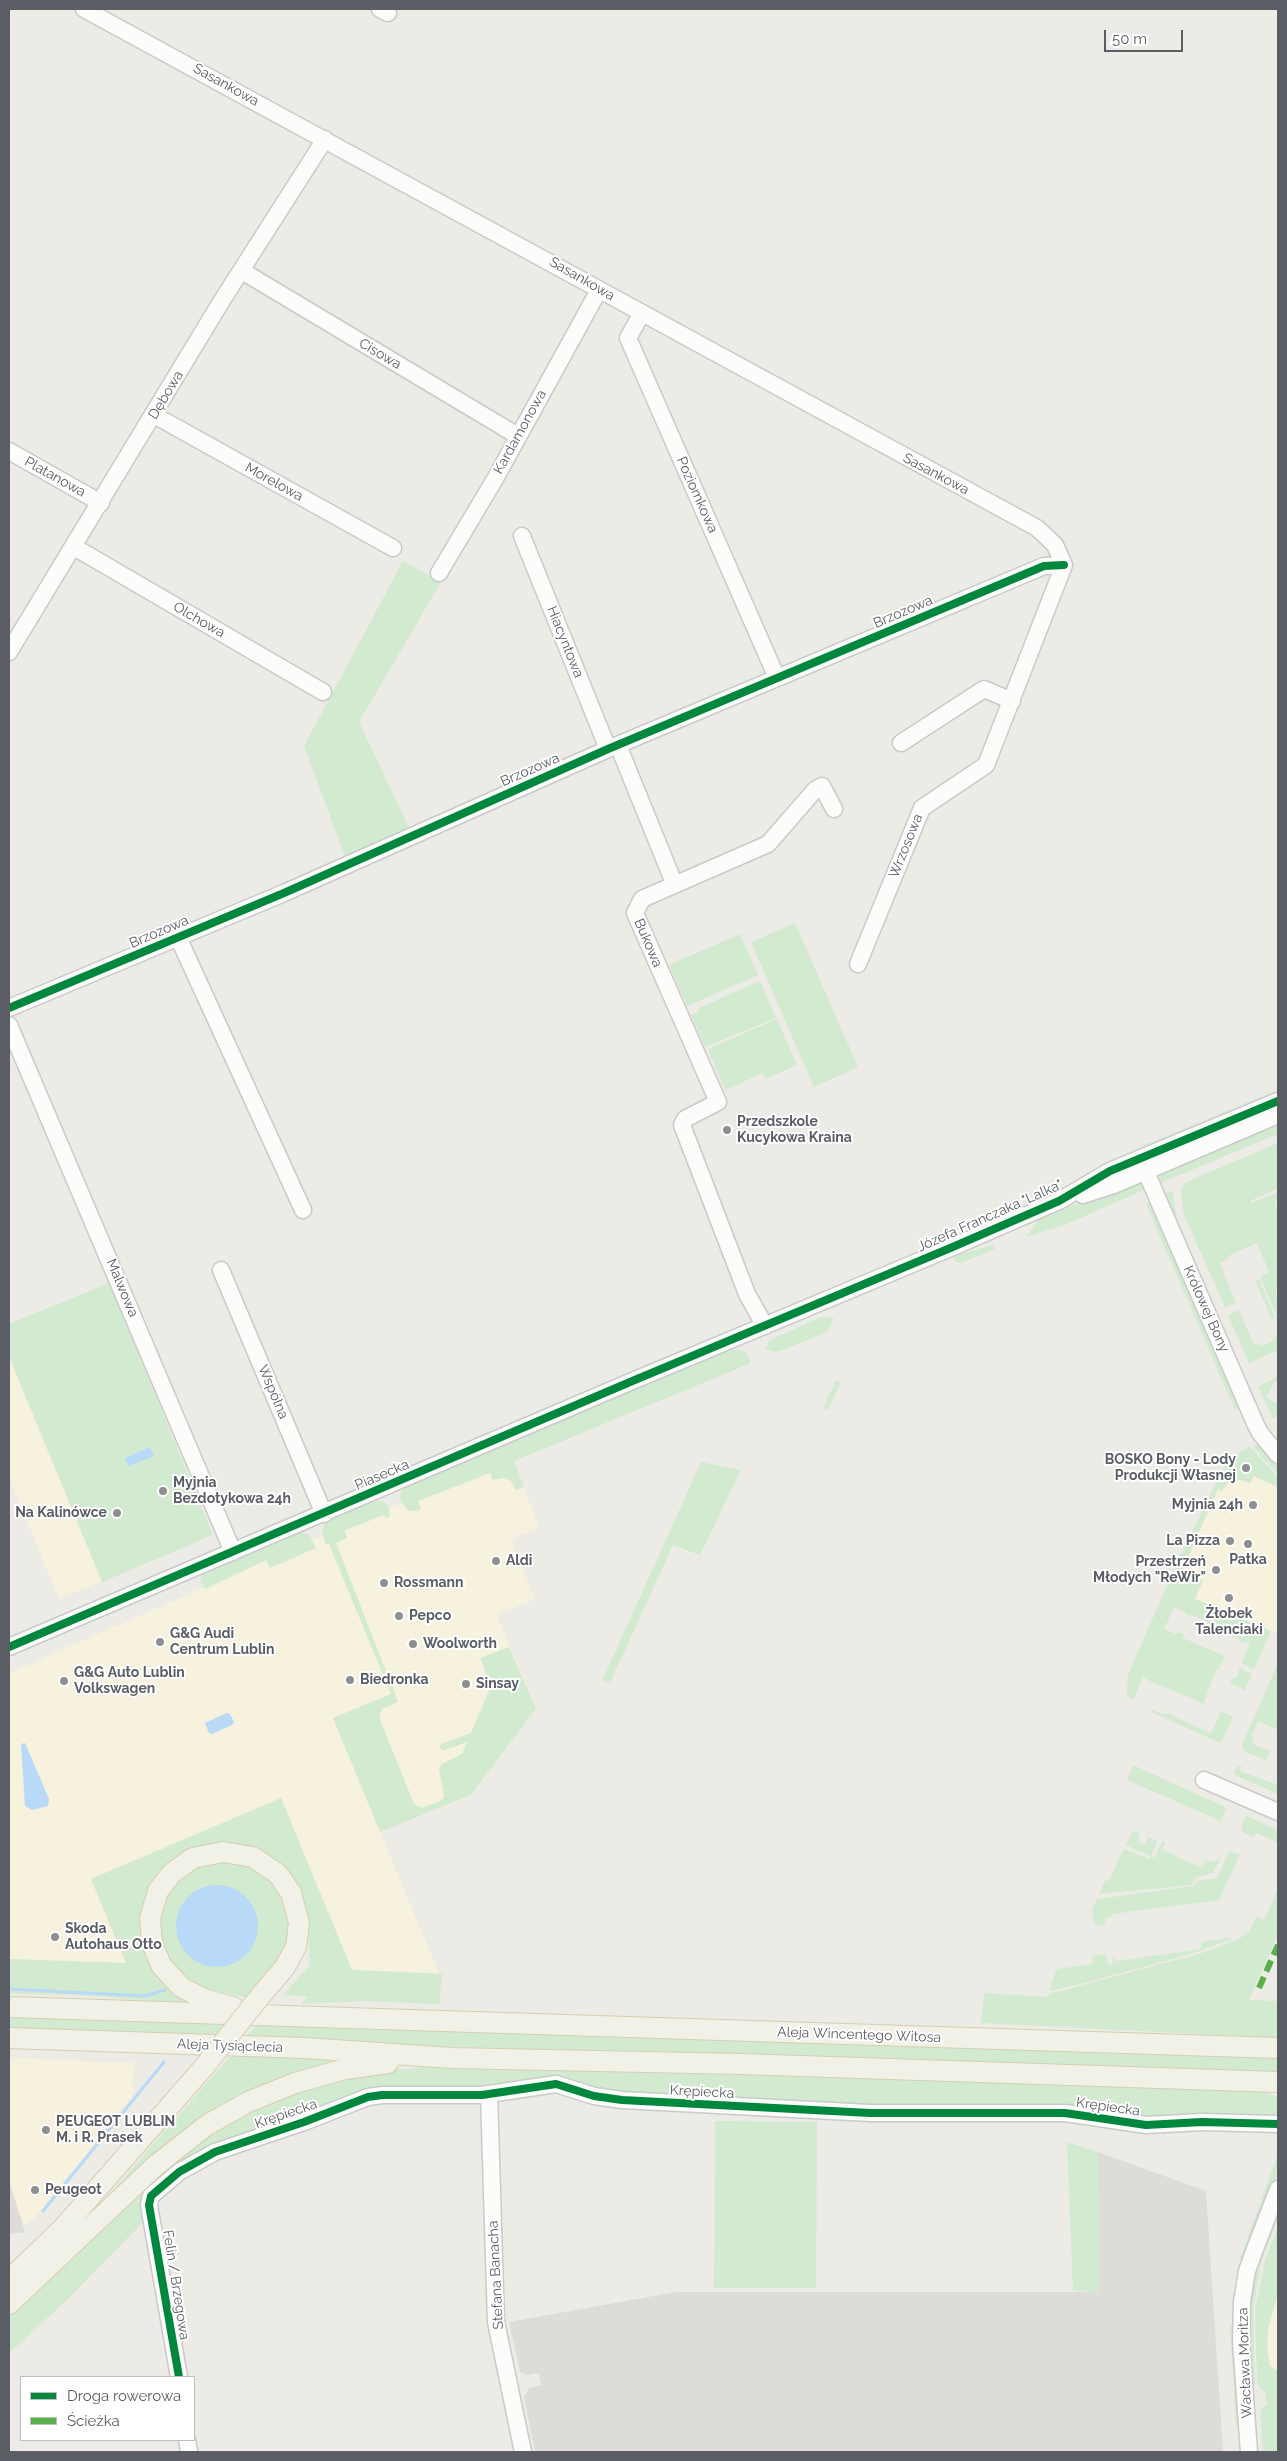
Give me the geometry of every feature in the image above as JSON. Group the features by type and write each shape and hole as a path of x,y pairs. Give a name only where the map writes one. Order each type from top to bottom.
{"main road":[{"path":"9,2280 68,2222 204,2066 262,1994 285,1967 296,1947 299,1922 291,1893 278,1874 253,1857 229,1852 212,1853 194,1858 168,1877 155,1898 149,1931 155,1954 173,1980 192,1994 227,2006 276,2015"},
{"path":"9,2007 276,2015"},
{"name":"Aleja Wincentego Witosa","path":"276,2015 1278,2048"},
{"name":"Aleja Tysiąclecia","path":"9,2038 305,2048 452,2058"},
{"path":"9,2304 155,2166 191,2137 227,2113 272,2091 345,2069 452,2058 742,2064 1274,2085"}],"street":[{"name":"Sasankowa","path":"84,9 1037,528 1056,545 1064,565"},
{"name":"Dębowa","path":"9,652 324,139"},
{"name":"Cisowa","path":"242,271 518,436"},
{"name":"Kardamonowa","path":"439,572 518,436 599,290"},
{"name":"Poziomkowa","path":"642,312 628,338 777,678"},
{"name":"Morelowa","path":"154,415 393,548"},
{"name":"Platanowa","path":"9,451 100,503"},
{"name":"Hiacyntowa","path":"522,536 613,747"},
{"name":"Olchowa","path":"74,547 323,692"},
{"name":"Brzozowa","path":"9,1008 293,889 613,747 777,678 1044,566 1064,565"},
{"name":"Wrzosowa","path":"858,964 922,808 986,765 1064,565"},
{"path":"900,743 984,689 1012,701"},
{"path":"613,747 674,883 768,844 816,790 822,786 834,809"},
{"name":"Bukowa","path":"674,883 642,899 635,913 718,1102 685,1119 682,1125 747,1294 765,1326"},
{"path":"178,937 303,1210"},
{"name":"Malwowa","path":"9,1025 233,1552"},
{"name":"Józefa Franczaka \"Lalka\"","path":"1143,1165 1278,1102"},
{"name":"Józefa Franczaka \"Lalka\"","path":"765,1326 1059,1201 1110,1171 1143,1165 1278,1115"},
{"name":"Królowej Bony","path":"1143,1165 1255,1424 1278,1455"},
{"name":"Wspólna","path":"221,1270 324,1514"},
{"name":"Piasecka","path":"9,1647 765,1326"},
{"path":"1204,1780 1278,1812"},
{"name":"Krępiecka","path":"151,2196 179,2172 215,2152 368,2098 382,2095 458,2096 489,2094 556,2084 594,2096 622,2100 870,2113 1065,2114 1146,2125 1202,2122 1278,2124"},
{"name":"Stefana Banacha","path":"489,2094 496,2322 523,2452"},
{"name":"Wacława Moritza","path":"1249,2452 1241,2341 1242,2302 1247,2271 1278,2189"},
{"name":"Felin / Brzegowa","path":"151,2196 149,2204 178,2376"}],"shaded area":[{"path":"9,1357 57,1474 167,1425 213,1535 59,1599 9,1477"},
{"path":"1230,1460 1278,1480 1278,1634 1172,1589"},
{"path":"514,1461 539,1528 511,1539 535,1599 497,1615 536,1709 471,1795 380,1832 439,1973 352,1970 281,1799 91,1879 126,1963 9,1959 9,1673 326,1534 432,1490"},
{"path":"14,2058 134,2063 132,2096 33,2220 23,2225 9,2181 9,2060"},
{"path":"1098,2152 1206,2191 1223,2452 535,2452 524,2397 529,2388 541,2385 539,2373 528,2375 520,2372 509,2322 676,2292 1099,2292"},
{"path":"9,2181 23,2225 25,2232 9,2234"},
{"path":"1278,2261 1278,2452 1260,2325"}],"green space":[{"path":"403,561 441,582 359,722 413,836 346,859 304,746"},
{"path":"795,923 858,1067 814,1087 751,942"},
{"path":"740,934 758,975 687,1006 669,965"},
{"path":"760,981 776,1018 705,1047 691,1015 700,1011 699,1008"},
{"path":"777,1019 797,1065 766,1079 763,1073 725,1090 708,1049"},
{"path":"1278,1090 1278,1098 1142,1151 1140,1147"},
{"path":"1278,1119 1278,1134 1160,1183 1161,1173"},
{"path":"1278,1143 1278,1188 1250,1201 1252,1203 1278,1192 1278,1200 1275,1202 1278,1210 1278,1287 1276,1288 1278,1319 1260,1277 1269,1272 1257,1243 1228,1256 1229,1259 1220,1263 1236,1303 1225,1307 1183,1212 1181,1189 1184,1183"},
{"path":"1134,1182 1139,1183 1146,1189 1062,1226 1026,1237 1040,1218"},
{"path":"1173,1191 1176,1216 1216,1309 1214,1310 1164,1194"},
{"path":"1151,1200 1241,1407 1237,1409 1234,1408 1146,1204"},
{"path":"993,1245 995,1249 961,1263 956,1262 954,1256"},
{"path":"1259,1279 1275,1318 1272,1319 1255,1281"},
{"path":"109,1283 213,1535 102,1582 9,1356 9,1324"},
{"path":"1239,1310 1254,1345 1259,1343 1261,1346 1275,1340 1274,1337 1278,1335 1278,1350 1249,1363 1228,1315"},
{"path":"822,1317 834,1318 827,1332 775,1352 765,1349 770,1340"},
{"path":"731,1347 733,1350 737,1349 747,1353 751,1363 514,1461 524,1487 516,1490 511,1481 503,1478 493,1480 490,1473 418,1501 421,1509 416,1511 409,1511 401,1502 400,1494 404,1487"},
{"path":"1278,1376 1278,1382 1275,1381 1266,1398 1278,1404 1278,1415 1273,1419 1258,1387"},
{"path":"836,1380 841,1382 828,1410 823,1408"},
{"path":"1252,1444 1263,1447 1278,1462 1278,1473 1263,1458"},
{"path":"1249,1446 1278,1477 1278,1487 1254,1476 1250,1483 1236,1479 1228,1483 1222,1491 1218,1489 1182,1571 1203,1581 1195,1599 1271,1631 1254,1669 1242,1663 1250,1644 1244,1641 1242,1643 1239,1641 1240,1639 1207,1627 1208,1622 1191,1614 1190,1616 1174,1607 1164,1629 1176,1634 1178,1632 1184,1635 1183,1638 1225,1656 1218,1670 1216,1670 1204,1704 1159,1686 1143,1677 1133,1700 1127,1695 1128,1675 1179,1558 1223,1469 1230,1460"},
{"path":"701,1462 741,1470 700,1555 673,1545 610,1683 602,1681"},
{"path":"365,1501 367,1504 376,1501 384,1502 388,1506 390,1515 387,1519 384,1515 345,1530 347,1538 336,1543 398,1702 382,1709 379,1717 414,1804 422,1808 440,1801 444,1797 439,1769 442,1764 462,1754 467,1742 442,1751 439,1745 471,1733 491,1686 480,1658 509,1647 536,1709 471,1795 380,1832 333,1718 391,1694 329,1544 326,1545 322,1533 325,1521"},
{"path":"300,1531 310,1536 316,1548 270,1568 266,1560 205,1589 200,1580 202,1574"},
{"path":"1278,1663 1278,1730 1258,1721 1251,1737 1254,1738 1252,1744 1270,1751 1266,1760 1245,1752 1242,1745"},
{"path":"1240,1668 1252,1674 1245,1690 1230,1683 1233,1678 1236,1678"},
{"path":"1152,1709 1162,1714 1168,1713 1209,1733 1212,1732 1221,1711 1233,1717 1221,1743 1151,1712"},
{"path":"1133,1765 1227,1808 1221,1821 1127,1780"},
{"path":"1242,1766 1240,1771 1278,1785 1278,1794 1233,1774 1237,1767"},
{"path":"281,1798 352,1970 442,1974 439,2004 363,2001 301,2004 308,1996 283,1995 310,1965 307,1919 278,1862 257,1848 221,1842 193,1848 169,1863 147,1893 143,1905 142,1917 191,2004 96,1996 9,1993 9,1959 126,1963 91,1879"},
{"path":"1246,1816 1278,1830 1278,1843 1256,1833 1254,1837 1243,1832 1241,1829"},
{"path":"1133,1831 1140,1833 1137,1841 1144,1845 1148,1837 1157,1841 1151,1856 1155,1858 1162,1841 1165,1842 1162,1850 1202,1868 1206,1860 1213,1862 1221,1858 1213,1873 1196,1877 1192,1885 1099,1894 1105,1881 1109,1880 1124,1849 1149,1859 1150,1856 1126,1845"},
{"path":"1229,1852 1240,1854 1219,1900 1112,1914 1112,1917 1105,1918 1106,1925 1095,1926 1092,1910 1097,1899 1194,1886 1197,1881 1217,1878"},
{"path":"224,1859 259,1869 280,1889 291,1923 284,1956 250,1998 195,1987 176,1973 162,1948 159,1915 168,1890 192,1868"},
{"path":"1278,1889 1278,1935 1249,2000 1278,2001 1278,2038 981,2023 984,1993 1048,1997 1049,1994 1202,1953 1239,1939 1249,1931 1257,1917 1264,1920"},
{"path":"1236,1937 1194,1953 1084,1983 1049,1990 1057,1969 1093,1964 1092,1956 1106,1954 1108,1965 1113,1964 1112,1957 1115,1957 1116,1961 1201,1949 1201,1942"},
{"path":"9,2013 229,2021 213,2041 9,2033"},
{"path":"259,2023 1278,2054 1278,2077 244,2039"},
{"path":"233,2053 356,2060 296,2074 88,2219"},
{"path":"435,2067 811,2077 812,2072 1264,2092 1278,2097 1278,2120 1186,2119 957,2111 592,2093 385,2092 162,2181 146,2219 67,2300 9,2353 9,2312 95,2231 214,2128 290,2090 385,2070"},
{"path":"715,2121 817,2122 816,2288 714,2288"},
{"path":"1067,2142 1098,2152 1099,2292 1073,2291"},
{"path":"1278,2154 1276,2178 1247,2254 1239,2261"},
{"path":"1278,2205 1278,2218 1261,2263 1253,2307 1255,2385 1250,2379 1249,2365 1250,2289"},
{"path":"1278,2227 1278,2293 1268,2330 1267,2347 1270,2366 1278,2371 1278,2452 1263,2452 1260,2413 1262,2408 1267,2405 1265,2391 1261,2390 1257,2382 1255,2310 1265,2260"},
{"path":"1230,2324 1234,2330 1241,2425 1236,2426"}],"water":[{"path":"150,1447 154,1456 128,1466 125,1458"},
{"path":"227,1713 230,1714 234,1722 232,1725 212,1734 209,1733 205,1723"},
{"path":"25,1743 49,1799 48,1806 32,1810 25,1806 21,1744"},
{"path":"217,1885 233,1888 246,1897 255,1910 258,1926 255,1942 246,1955 233,1964 217,1967 201,1964 188,1955 179,1942 176,1926 179,1910 188,1897 201,1888"}],"waterway":[{"path":"9,1989 145,1996 165,1990"},
{"path":"43,2211 164,2062"}],"marked path":[{"path":"1259,1988 1278,1945"}],"cycle path":[{"path":"9,1008 284,893 608,749 1044,566 1064,565"},
{"path":"9,1647 630,1382 948,1249 1059,1201 1110,1171 1278,1101"},
{"path":"179,2376 149,2205 151,2196 179,2172 215,2152 304,2122 368,2097 382,2095 482,2095 556,2084 594,2096 622,2100 870,2113 1065,2113 1146,2125 1202,2122 1278,2124"}],"place":[{"name":"Przedszkole Kucykowa Kraina","path":"727,1130"},
{"name":"BOSKO Bony - Lody Produkcji Własnej","path":"1246,1468"},
{"name":"Myjnia Bezdotykowa 24h","path":"163,1491"},
{"name":"Myjnia 24h","path":"1253,1505"},
{"name":"Na Kalinówce","path":"117,1513"},
{"name":"La Pizza","path":"1230,1541"},
{"name":"Patka","path":"1248,1544"},
{"name":"Aldi","path":"496,1561"},
{"name":"Przestrzeń Młodych \"ReWir\"","path":"1216,1570"},
{"name":"Rossmann","path":"384,1583"},
{"name":"Żłobek Talenciaki","path":"1229,1598"},
{"name":"Pepco","path":"399,1616"},
{"name":"G&G Audi Centrum Lublin","path":"160,1642"},
{"name":"Woolworth","path":"413,1644"},
{"name":"Biedronka","path":"350,1680"},
{"name":"G&G Auto Lublin Volkswagen","path":"64,1681"},
{"name":"Sinsay","path":"466,1684"},
{"name":"Skoda Autohaus Otto","path":"55,1937"},
{"name":"PEUGEOT LUBLIN M. i R. Prasek","path":"46,2130"},
{"name":"Peugeot","path":"35,2190"}]}
